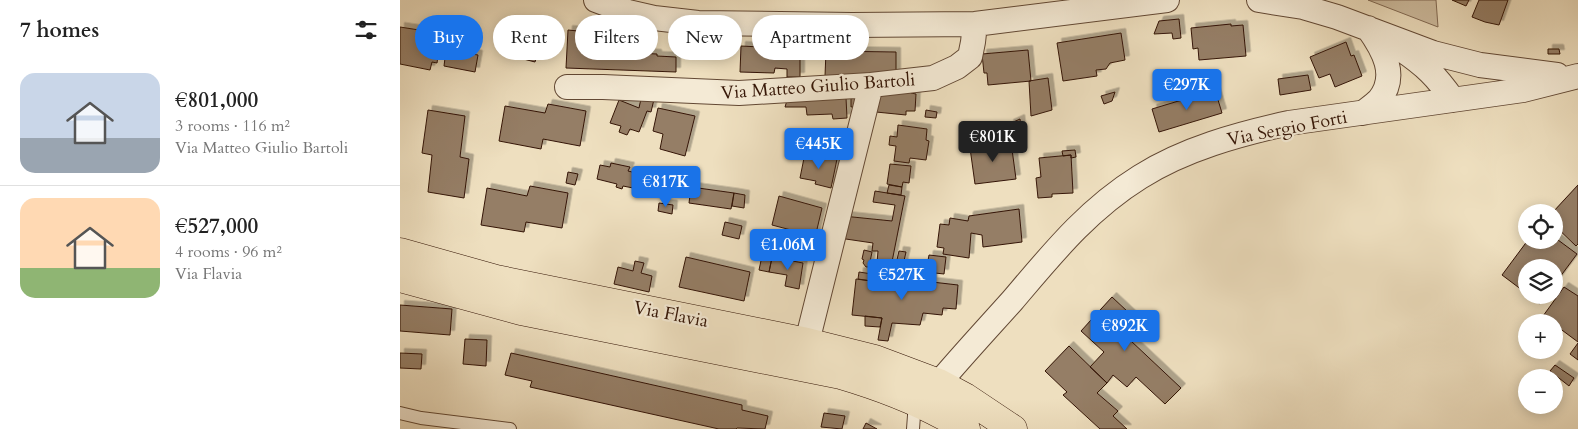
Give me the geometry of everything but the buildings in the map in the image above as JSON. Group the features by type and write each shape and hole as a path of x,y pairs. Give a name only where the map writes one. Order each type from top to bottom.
{"main road":[{"name":"Via Flavia","path":"400,252 464,271 537,288 806,342 875,359 939,383 965,397 1014,429"},
{"name":"Via Flavia","path":"400,278 521,311 779,362 850,378 882,388 925,406 966,429"}],"street":[{"path":"596,0 628,12 654,18 698,23 852,25 975,24 1167,0"},
{"path":"1259,0 1303,7 1433,52 1480,65 1577,77"},
{"name":"Via Matteo Giulio Bartoli","path":"567,87 739,93 872,85 933,78 957,67 970,57 974,42 975,24"},
{"path":"1368,28 1424,64 1440,81 1453,100"},
{"path":"1363,113 1379,100 1387,85 1389,71 1383,48 1368,28"},
{"path":"1433,52 1449,61 1456,68 1459,86 1453,100"},
{"name":"Via Sergio Forti","path":"939,383 1073,230 1106,201 1141,176 1175,159 1232,137 1289,123 1523,90 1577,77"},
{"path":"806,342 872,85"},
{"name":"Via Flavia","path":"779,362 835,361 861,368 926,392 930,392 939,383"}],"lane":[{"path":"913,429 915,402"},
{"path":"400,413 421,418 510,429"}],"shaded area":[{"path":"1368,0 1436,0 1438,27"}]}
